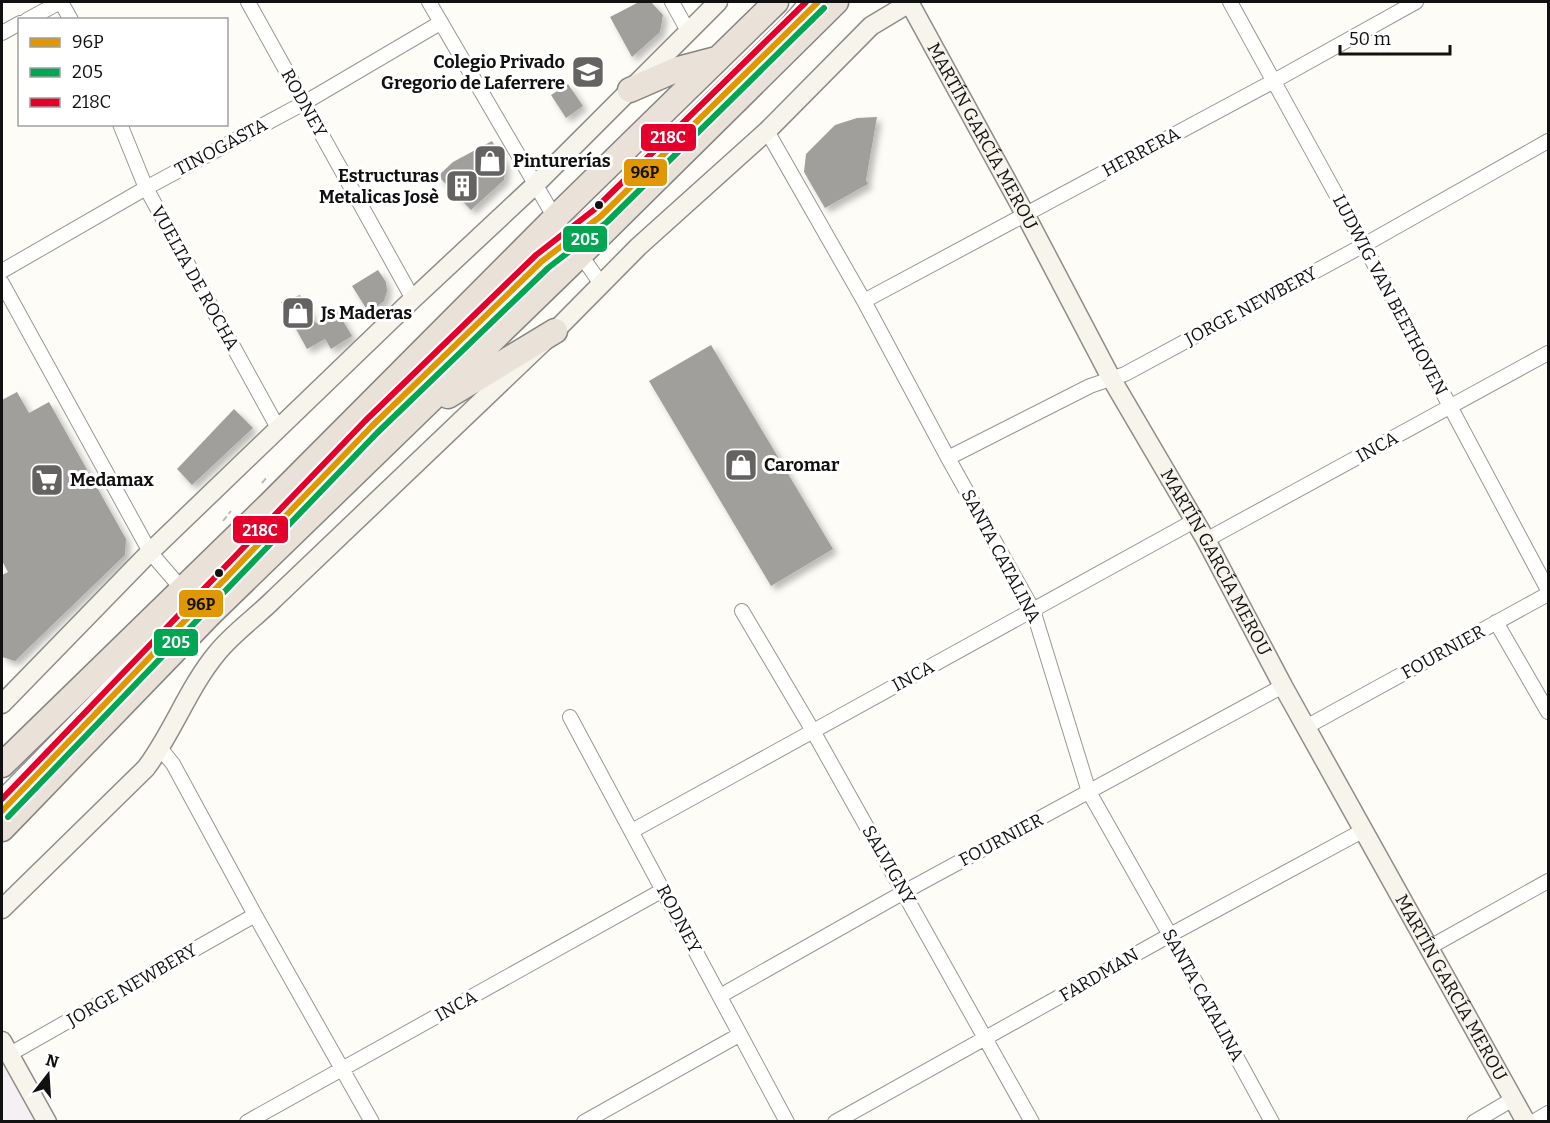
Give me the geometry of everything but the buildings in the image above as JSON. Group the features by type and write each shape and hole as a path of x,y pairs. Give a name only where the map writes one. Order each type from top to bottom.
{"highway":[{"path":"2,765 412,417 718,58 776,2"},
{"path":"2,829 196,601 271,503 567,237 836,2"},
{"path":"630,90 678,69 718,58"},
{"path":"412,417 555,332"}],"street":[{"path":"31,18 60,2 70,18"},
{"name":"RODNEY","path":"248,2 413,299"},
{"path":"429,2 567,237 601,284"},
{"path":"672,2 688,31"},
{"path":"4,695 278,428 536,185 718,2"},
{"path":"2,909 134,780 160,748 205,669 240,628 267,606 555,332 638,247 767,131 871,26 910,2"},
{"name":"MARTÍN GARCÍA MEROU","path":"910,2 1112,378 1206,540 1305,727 1526,1122"},
{"name":"LUDWIG VAN BEETHOVEN","path":"1230,2 1364,245 1548,592"},
{"name":"HERRERA","path":"864,301 1274,81 1416,2"},
{"name":"TINOGASTA","path":"2,271 146,188 304,103 440,23"},
{"path":"2,33 18,24"},
{"name":"VUELTA DE ROCHA","path":"121,126 146,188 278,428"},
{"name":"SANTA CATALINA","path":"767,131 864,301 1033,610 1089,792 1272,1122"},
{"name":"JORGE NEWBERY","path":"948,458 1090,386 1125,374 1364,245 1548,141"},
{"path":"2,283 150,552 196,601"},
{"name":"INCA","path":"1206,540 1548,353"},
{"name":"INCA","path":"632,831 1194,521"},
{"name":"FOURNIER","path":"1305,727 1548,592"},
{"name":"SALVIGNY","path":"742,611 813,731 1032,1122"},
{"path":"1496,622 1548,712"},
{"name":"FOURNIER","path":"720,996 904,892 1283,686"},
{"name":"RODNEY","path":"570,717 787,1122"},
{"path":"160,748 173,764 372,1122"},
{"name":"FARDMAN","path":"835,1122 1170,935 1364,831"},
{"path":"1430,947 1548,881"},
{"name":"INCA","path":"247,1122 663,890"},
{"name":"JORGE NEWBERY","path":"6,1047 255,915"},
{"path":"584,1122 739,1035"},
{"path":"6,1047 47,1122"},
{"path":"1474,1122 1513,1099"},
{"path":"1533,1122 1548,1113"}],"lane":[{"path":"567,237 785,22 802,2"},
{"path":"2,811 369,418 543,248 567,237 610,208 818,2"},
{"path":"2,792 196,601 327,462"}],"shaded area":[{"path":"2,1046 44,1121 2,1121"}],"transit line":[{"name":"218C","path":"2,799 365,421 536,255 595,209 806,2"},
{"name":"96P","path":"2,811 371,427 542,261 601,216 818,2"},
{"name":"205","path":"8,817 377,433 548,268 607,222 824,8"}],"place":[{"name":"Colegio Privado Gregorio de Laferrere","path":"588,72"},
{"name":"Pinturerías","path":"490,161"},
{"name":"Estructuras Metalicas Josè","path":"462,186"},
{"name":"Js Maderas","path":"298,313"},
{"name":"Caromar","path":"741,465"},
{"name":"Medamax","path":"47,480"}]}
